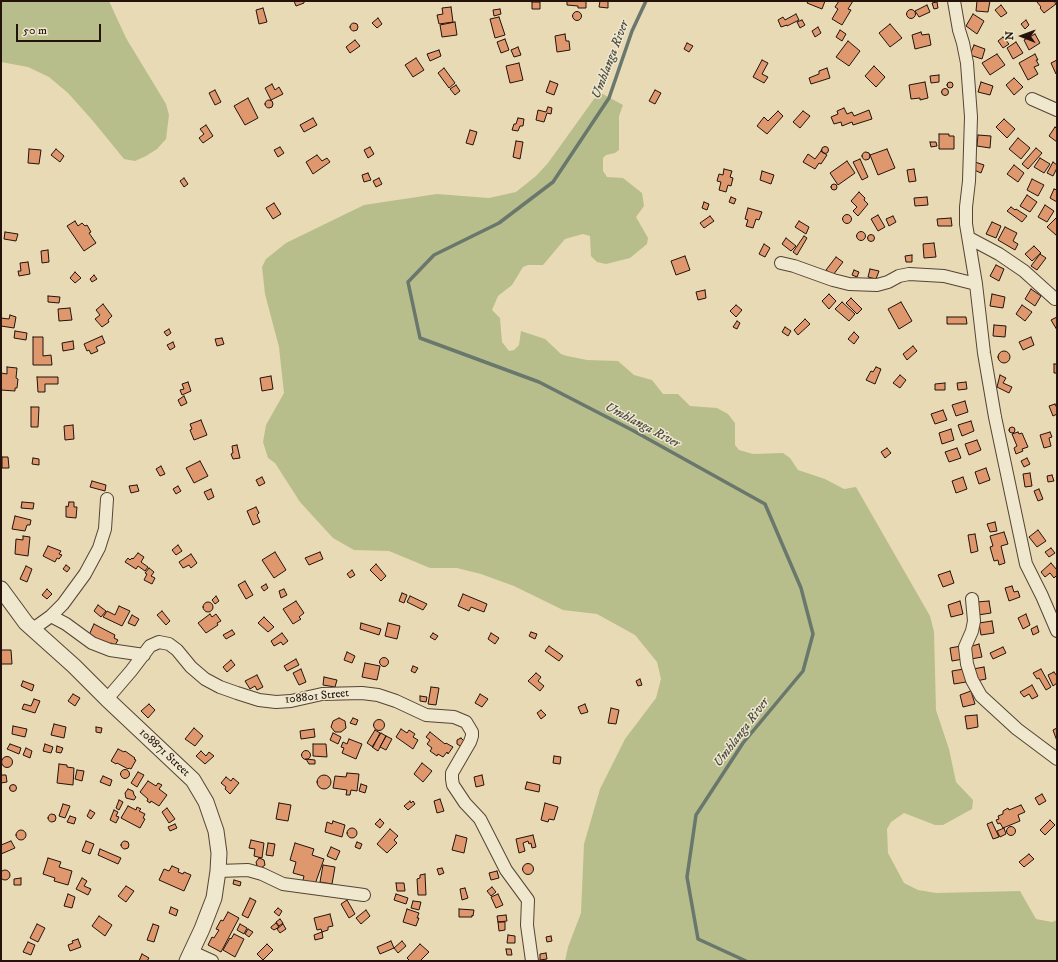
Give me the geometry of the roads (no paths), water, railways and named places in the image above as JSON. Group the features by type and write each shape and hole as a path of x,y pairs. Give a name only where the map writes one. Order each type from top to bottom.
{"street":[{"path":"954,1 967,63 969,84 971,117 966,224 976,284 984,353 995,418 1026,564 1057,631"},
{"path":"1032,98 1057,110"},
{"path":"969,238 999,254 1024,271 1055,299"},
{"path":"781,263 850,284 876,286 899,276 910,274 944,276 976,284"},
{"path":"33,629 51,616 63,604 82,579 99,548 105,529 108,499"},
{"name":"108871 Street","path":"1,589 26,623 74,666 193,780 206,802 216,831 219,853 218,871 214,898 190,956"},
{"path":"972,599 974,621 972,631 965,647 967,664 972,680 980,696 1017,729 1057,759"},
{"path":"51,616 66,624 92,643 110,650 144,654"},
{"name":"108801 Street","path":"107,699 150,646 159,642 169,644 177,650 197,673 205,679 236,693 259,700 276,702 291,701 322,694 362,693 396,701 426,715 454,717 466,722 472,732 472,736 452,773 453,785 465,803 480,819 506,870 528,900 527,925 532,961"},
{"path":"218,871 248,870 262,874 283,884 364,895"},
{"path":"190,956 212,961"}],"waterway":[{"name":"Umhlanga River","path":"646,1 632,31 609,98 553,182 499,223 434,255 408,282 420,338 539,382 632,430 765,504 801,588 813,634 803,671 743,743 696,815 687,877 698,939 746,961"}]}
